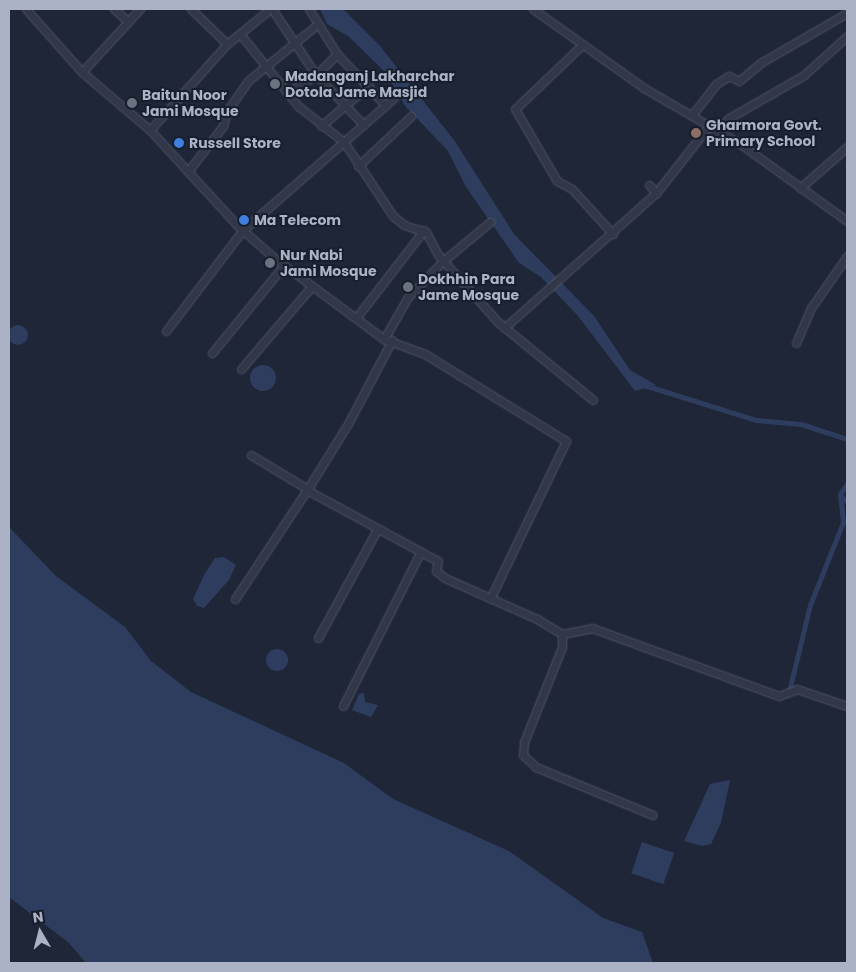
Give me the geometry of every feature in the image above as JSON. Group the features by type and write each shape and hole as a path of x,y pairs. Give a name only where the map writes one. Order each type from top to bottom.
{"street":[{"path":"26,9 82,72 150,130 189,170 242,230 284,265 388,339 454,371 566,441 490,599"},
{"path":"114,9 128,20"},
{"path":"82,72 116,38 128,20 140,9"},
{"path":"191,9 228,44"},
{"path":"150,130 228,44 271,9 316,75 364,125"},
{"path":"309,9 337,54 386,106"},
{"path":"533,9 581,46 692,115 715,132 739,143 847,221"},
{"path":"692,115 716,84 729,76 739,81 762,62 847,13"},
{"path":"189,170 223,126 223,117 237,95 264,65 295,44 318,24"},
{"path":"240,34 264,65 279,78 287,93 321,126 344,142 358,166 393,216 404,225 424,230 443,260 504,328 593,400"},
{"path":"715,132 729,118 804,75 847,36"},
{"path":"581,46 515,109 557,181 572,189 613,234"},
{"path":"287,93 316,75 337,54"},
{"path":"321,126 369,86"},
{"path":"166,331 242,230 394,98"},
{"path":"358,166 411,116"},
{"path":"504,328 613,234 656,194 708,127"},
{"path":"800,188 847,147"},
{"path":"649,185 656,194"},
{"path":"235,599 349,422 408,297 443,260 490,222"},
{"path":"356,318 424,230"},
{"path":"796,343 811,308 847,256"},
{"path":"212,353 284,265"},
{"path":"241,369 312,286"},
{"path":"251,454 306,489 377,530 438,561 436,571 445,578 562,634 592,628 779,696 797,689 847,706"},
{"path":"318,638 377,530"},
{"path":"344,706 420,553"},
{"path":"562,634 562,647 524,742 523,754 536,767 653,814"}],"water":[{"path":"320,9 343,9 380,46 454,140 514,234 594,316 630,370 656,385 635,391 578,316 541,277 519,263 466,187 448,151 406,107 384,71 348,36 327,24"},
{"path":"14,325 22,325 28,331 28,339 22,345 14,345 8,339 8,331"},
{"path":"263,365 272,369 276,378 272,387 263,391 254,387 250,378 254,369"},
{"path":"9,527 56,576 125,627 151,661 191,692 344,763 393,799 509,851 603,918 642,932 653,963 86,963 69,943 9,897"},
{"path":"224,557 236,565 229,580 204,608 197,606 193,599 205,573 215,558"},
{"path":"273,649 281,649 288,656 288,664 281,671 273,671 266,664 266,656"},
{"path":"364,693 365,702 378,705 371,717 352,710 359,694"},
{"path":"730,780 721,823 711,844 702,846 684,841 710,784"},
{"path":"642,842 674,853 663,884 631,873"}],"waterway":[{"path":"644,385 756,420 801,424 847,439"},
{"path":"789,691 810,605 843,522 840,494 847,484"},
{"path":"840,495 847,502"}],"place":[{"name":"Madanganj Lakharchar Dotola Jame Masjid","path":"275,84"},
{"name":"Baitun Noor Jami Mosque","path":"132,103"},
{"name":"Gharmora Govt. Primary School","path":"696,133"},
{"name":"Russell Store","path":"179,143"},
{"name":"Ma Telecom","path":"244,220"},
{"name":"Nur Nabi Jami Mosque","path":"270,263"},
{"name":"Dokhhin Para Jame Mosque","path":"408,287"}]}
